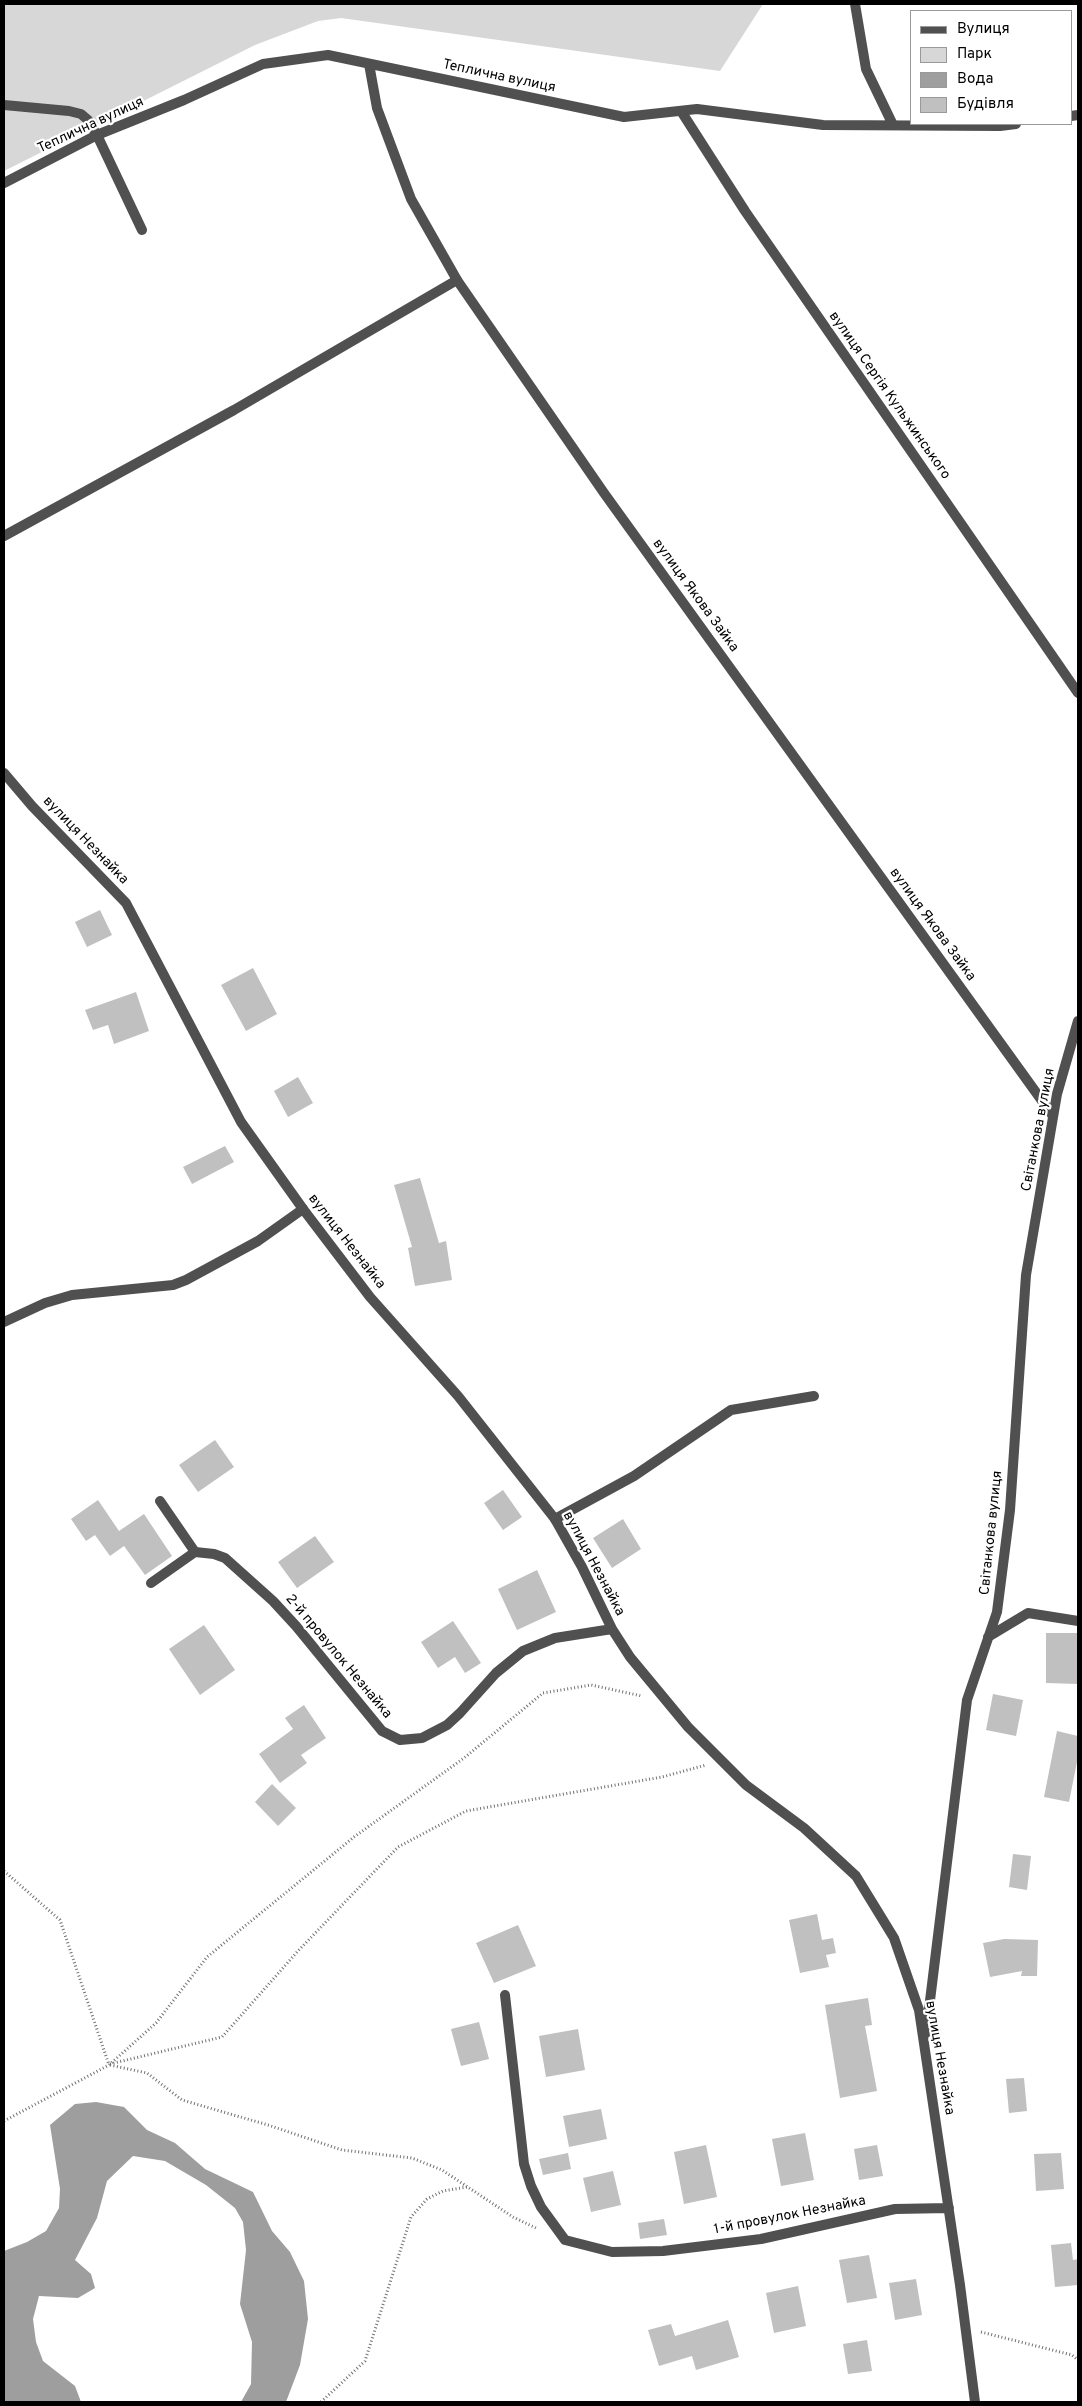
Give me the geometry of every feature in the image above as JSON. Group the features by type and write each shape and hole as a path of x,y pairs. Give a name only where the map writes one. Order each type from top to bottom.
{"street":[{"path":"855,4 866,69 893,125"},
{"name":"Теплична вулиця","path":"4,183 97,135 184,100 263,64 328,55 624,118 697,109 823,125 1008,125"},
{"name":"вулиця Якова Зайка","path":"369,64 377,108 411,199 457,280 616,509 1053,1116"},
{"path":"4,105 68,110 81,114 88,120 142,230"},
{"name":"вулиця Сергія Кульжинського","path":"681,111 745,211 1078,694"},
{"path":"4,536 234,410 457,280"},
{"name":"вулиця Незнайка","path":"4,773 32,806 126,903 241,1122 303,1210 370,1296 458,1396 555,1519 582,1567 612,1629 665,1701 746,1786 804,1828 856,1876 894,1938 919,2010 949,2208 975,2402"},
{"name":"Світанкова вулиця","path":"924,2046 967,1700 997,1612 1010,1510 1026,1275 1053,1116 1078,1021"},
{"path":"4,1322 45,1303 72,1296 173,1285 186,1280 258,1241 303,1210"},
{"path":"555,1519 617,1486 731,1410 814,1396"},
{"path":"150,1583 195,1552 160,1501"},
{"name":"2-й провулок Незнайка","path":"195,1552 214,1554 225,1558 236,1567 296,1626 382,1731 400,1740 422,1738 447,1725 460,1714 496,1673 524,1651 555,1638 612,1629"},
{"path":"988,1637 1028,1613 1078,1622"},
{"name":"1-й провулок Незнайка","path":"504,1995 524,2164 531,2186 541,2206 565,2240 612,2252 663,2251 761,2239 895,2209 949,2208"}],"path":[{"path":"4,2121 109,2065 156,2023 207,1957 354,1837 464,1758 542,1693 591,1684 665,1701"},
{"path":"109,2065 222,2037 298,1950 398,1847 466,1811 662,1777 721,1761"},
{"path":"4,1871 60,1920 109,2065"},
{"path":"109,2065 148,2073 182,2100 268,2125 342,2150 412,2158 442,2170 529,2225"},
{"path":"321,2402 366,2361 411,2217 427,2199 434,2195 442,2191 468,2187"},
{"path":"966,2328 1072,2355 1078,2360"}],"green space":[{"path":"4,4 763,4 720,71 341,18 318,21 255,45 4,171"}],"water":[{"path":"96,2102 124,2107 147,2130 175,2143 205,2169 253,2192 272,2231 290,2252 304,2281 308,2319 300,2365 286,2402 241,2402 251,2384 252,2342 240,2304 246,2250 243,2222 235,2208 206,2185 165,2161 133,2156 107,2181 97,2218 75,2260 91,2274 95,2288 78,2298 39,2296 33,2319 36,2342 43,2361 75,2386 81,2402 4,2402 4,2251 27,2242 46,2231 59,2208 60,2189 50,2125 75,2104"}],"building":[{"path":"100,910 112,935 87,947 75,922"},
{"path":"253,968 277,1014 246,1031 221,985"},
{"path":"136,992 149,1031 114,1044 108,1025 93,1030 85,1010"},
{"path":"298,1077 313,1103 288,1117 274,1091"},
{"path":"225,1146 234,1162 192,1184 183,1167"},
{"path":"420,1178 439,1243 446,1241 452,1280 415,1286 408,1248 412,1247 394,1185"},
{"path":"215,1440 234,1467 198,1492 179,1465"},
{"path":"503,1490 522,1517 503,1530 484,1503"},
{"path":"98,1500 119,1531 144,1514 172,1556 145,1575 124,1546 110,1556 95,1535 86,1541 71,1519"},
{"path":"623,1519 641,1549 612,1568 593,1538"},
{"path":"315,1536 334,1562 297,1588 278,1562"},
{"path":"537,1570 556,1612 517,1630 498,1589"},
{"path":"453,1621 481,1663 465,1673 455,1657 438,1668 421,1642"},
{"path":"204,1625 235,1670 200,1695 169,1649"},
{"path":"1046,1633 1078,1633 1078,1684 1046,1683"},
{"path":"993,1694 1023,1700 1016,1736 986,1730"},
{"path":"304,1705 326,1738 301,1755 307,1763 280,1783 259,1754 293,1729 285,1718"},
{"path":"1057,1731 1078,1736 1078,1757 1069,1802 1044,1797"},
{"path":"272,1784 296,1808 278,1826 255,1802"},
{"path":"1013,1854 1031,1856 1027,1890 1009,1887"},
{"path":"817,1914 822,1940 833,1938 836,1953 826,1955 829,1967 800,1973 789,1920"},
{"path":"518,1925 536,1966 494,1983 476,1943"},
{"path":"1004,1939 1038,1940 1037,1976 1021,1976 1022,1971 990,1977 983,1943"},
{"path":"868,1998 872,2025 865,2026 877,2091 840,2098 825,2005"},
{"path":"479,2022 489,2059 461,2066 451,2029"},
{"path":"578,2029 585,2070 546,2077 539,2036"},
{"path":"1024,2078 1027,2111 1009,2113 1006,2079"},
{"path":"601,2109 607,2139 569,2147 563,2116"},
{"path":"805,2133 814,2180 781,2186 772,2139"},
{"path":"706,2145 717,2197 684,2204 674,2152"},
{"path":"877,2145 883,2176 859,2180 854,2149"},
{"path":"568,2153 571,2169 543,2175 539,2159"},
{"path":"1061,2153 1064,2189 1036,2191 1034,2154"},
{"path":"613,2171 621,2205 591,2212 583,2178"},
{"path":"664,2219 667,2235 640,2239 638,2223"},
{"path":"1071,2243 1073,2260 1078,2259 1078,2285 1055,2287 1051,2245"},
{"path":"869,2255 877,2298 847,2303 839,2260"},
{"path":"916,2279 922,2315 895,2320 889,2283"},
{"path":"798,2286 806,2326 774,2333 766,2293"},
{"path":"728,2320 739,2357 696,2370 692,2356 659,2366 648,2330 671,2324 675,2336"},
{"path":"867,2340 872,2371 848,2374 843,2344"}]}
